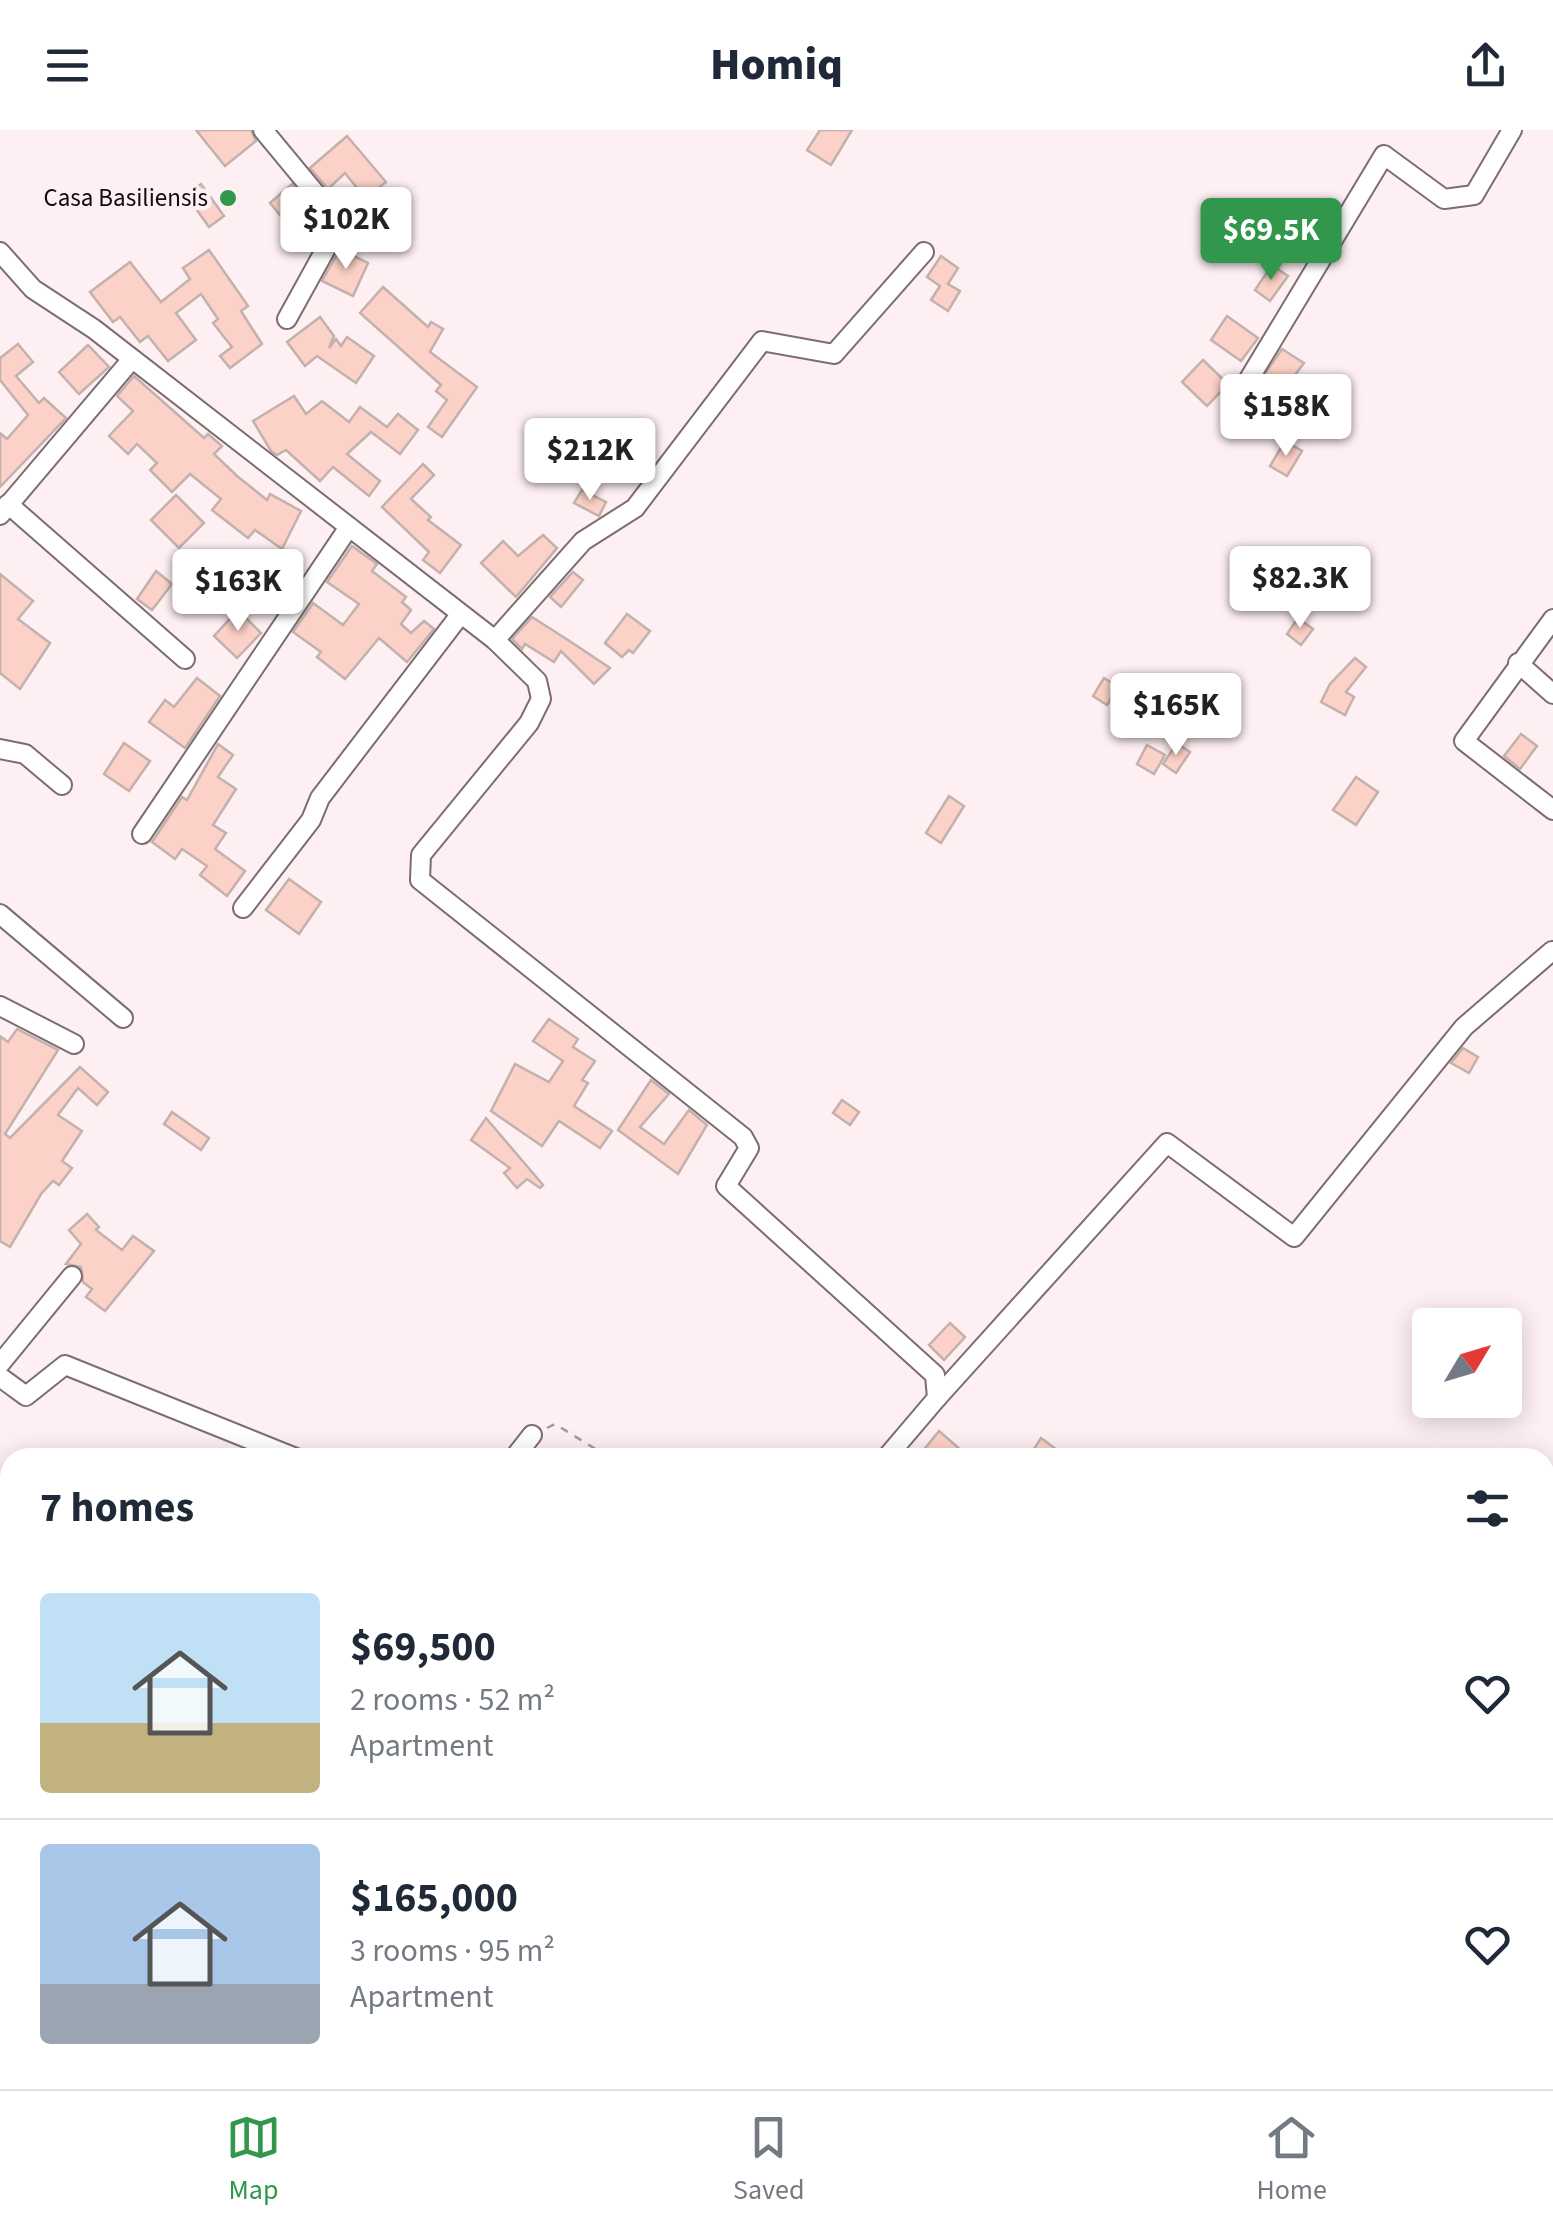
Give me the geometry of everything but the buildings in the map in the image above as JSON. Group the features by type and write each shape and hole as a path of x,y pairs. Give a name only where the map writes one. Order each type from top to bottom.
{"street":[{"path":"263,130 340,223 287,319"},
{"path":"1240,394 1384,155 1444,199 1474,195 1512,130"},
{"path":"0,252 33,289 132,358 495,640 537,681 542,699 529,723 421,854 420,880 743,1137 749,1148 726,1186 935,1375 937,1398"},
{"path":"495,640 583,541 635,508 762,341 834,354 924,252"},
{"path":"132,358 4,510 186,659"},
{"path":"142,834 349,527"},
{"path":"243,908 312,820 320,798 460,615"},
{"path":"1553,619 1464,741 1553,810"},
{"path":"1518,663 1553,694"},
{"path":"0,748 25,754 62,785"},
{"path":"0,914 124,1018"},
{"path":"894,1448 1167,1143 1294,1237 1464,1027 1552,951"},
{"path":"0,1006 74,1044"},
{"path":"0,1364 72,1276"},
{"path":"0,1376 26,1396 65,1365 271,1448"},
{"path":"522,1448 532,1435"}],"path":[{"path":"532,1435 555,1424 594,1448"}],"place":[{"name":"Casa Basiliensis","path":"228,198"}]}
